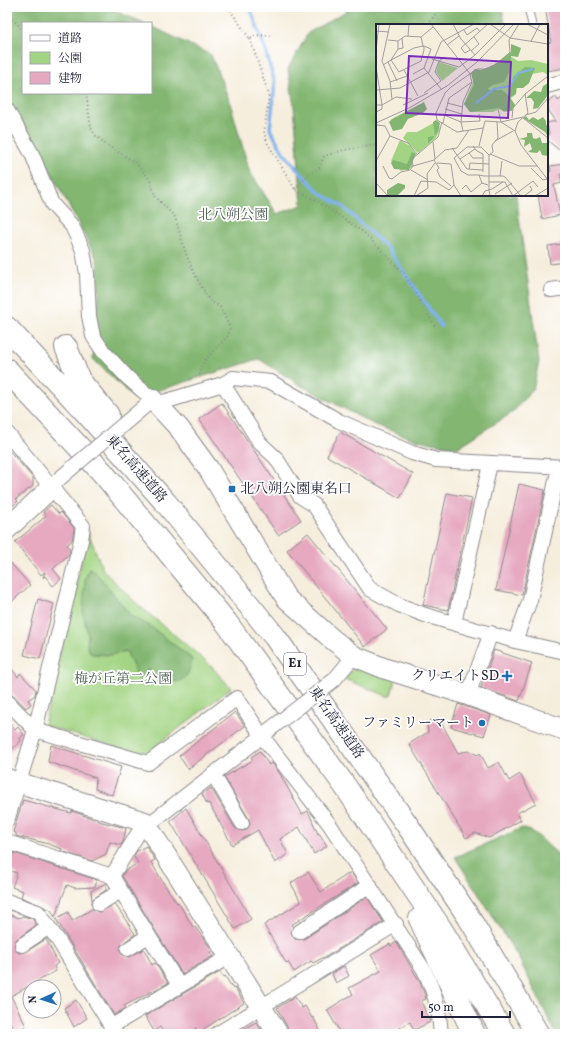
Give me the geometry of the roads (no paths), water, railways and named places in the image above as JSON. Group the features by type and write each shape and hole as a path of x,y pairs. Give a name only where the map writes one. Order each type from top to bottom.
{"highway":[{"name":"東名高速道路","path":"7,328 82,408 161,497 275,637 408,826 468,916 538,1034"},
{"path":"66,347 79,380 168,489 226,566 275,637"},
{"name":"東名高速道路","path":"7,370 103,473 160,540 226,622 345,786 432,916 504,1034"},
{"path":"286,706 424,926 474,1034"}],"street":[{"path":"548,86 565,80"},
{"path":"7,110 32,154 52,204 72,226 83,250 87,274 88,316 94,336 103,351 151,403 179,428 208,468 286,598 332,639 354,656 386,669 468,695 565,730"},
{"path":"551,290 565,288"},
{"path":"8,525 151,403 223,384 233,378 271,382 339,421 412,453 436,460 562,467 530,600 515,641"},
{"path":"223,384 260,443 276,458 300,496 314,505 370,590 399,605 425,615 454,622 515,641 565,652"},
{"path":"7,433 47,484 56,483"},
{"path":"454,622 490,464"},
{"path":"7,821 13,781 35,730 81,540 83,526 56,483"},
{"path":"468,695 490,634"},
{"path":"13,781 145,822 153,821 334,680 354,656"},
{"path":"7,701 35,730 148,763 237,698 265,733 330,825 396,924 424,970 433,989 439,1009 441,1034"},
{"path":"213,774 242,823"},
{"path":"112,876 145,822"},
{"path":"145,822 278,1034"},
{"path":"7,842 112,876 179,985"},
{"path":"299,932 370,885"},
{"path":"99,904 121,891"},
{"path":"7,901 38,912 114,1030 179,985 230,956"},
{"path":"217,1034 262,1008 396,924"},
{"path":"22,945 49,927"},
{"path":"128,949 148,936"}],"lane":[{"path":"528,7 532,24"}],"waterway":[{"path":"250,7 275,83 270,129 283,152 321,194 342,206 388,249 441,326"}],"place":[{"name":"北八朔公園東名口","path":"232,489"},
{"name":"クリエイトSD","path":"507,676"},
{"name":"ファミリーマート","path":"482,723"}],"park label":[{"name":"北八朔公園","path":"233,215"},
{"name":"梅が丘第二公園","path":"123,679"}]}
